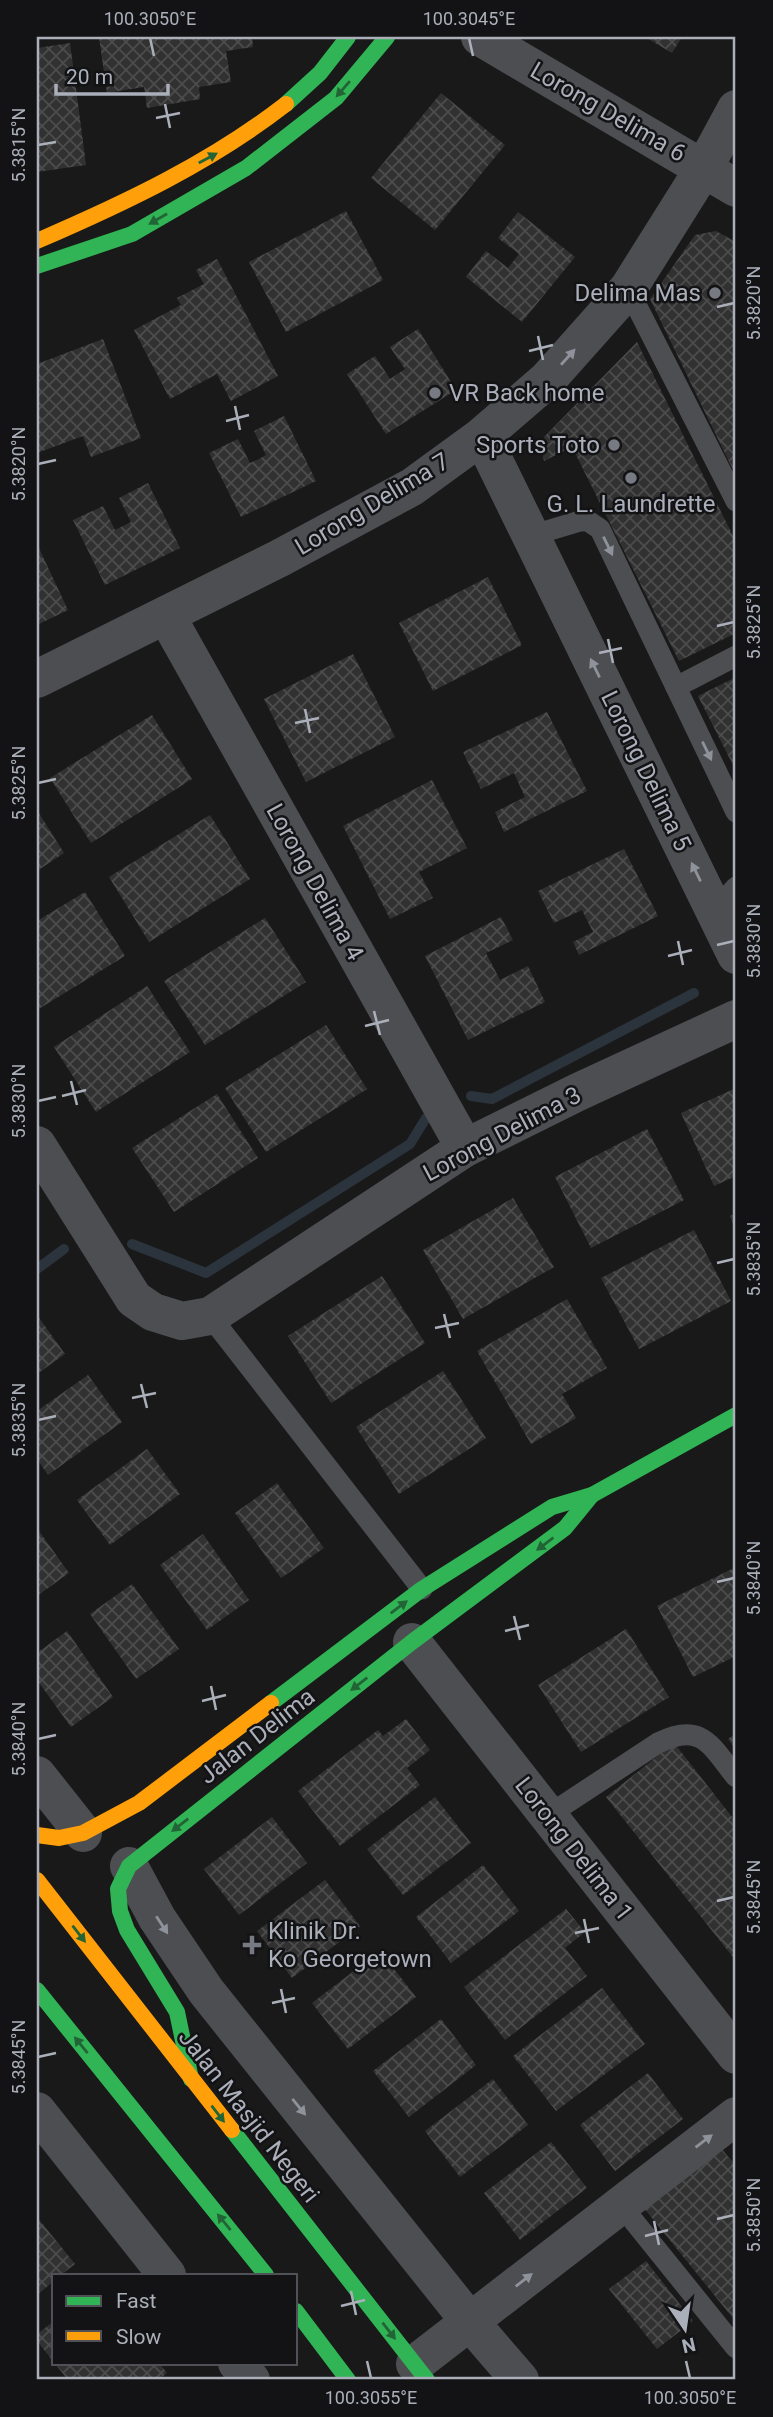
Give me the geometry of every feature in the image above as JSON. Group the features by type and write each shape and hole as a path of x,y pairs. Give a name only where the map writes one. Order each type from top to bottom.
{"main road":[{"path":"37,241 119,206 219,152 283,107 335,56 348,37"},
{"path":"37,266 132,234 246,168 336,98 387,37"},
{"name":"Jalan Delima","path":"37,1835 59,1838 83,1833 139,1803 422,1590 552,1507 592,1495 736,1415"},
{"name":"Jalan Delima","path":"129,1866 412,1642 565,1528 592,1495"},
{"path":"129,1866 118,1889 120,1911 127,1930 177,2012 191,2079"},
{"name":"Jalan Masjid Negeri","path":"37,1880 421,2372"},
{"path":"37,1990 266,2274"},
{"path":"298,2314 348,2380"}],"street":[{"name":"Lorong Delima 6","path":"480,37 736,188"},
{"name":"Lorong Delima 7","path":"37,679 280,558 412,487 482,436 547,380 628,289 704,168 736,109"},
{"name":"Lorong Delima 5","path":"482,436 530,536 725,898 736,956"},
{"name":"Lorong Delima 4","path":"166,615 465,1148"},
{"name":"Lorong Delima 3","path":"210,1316 465,1148 736,1019"},
{"path":"37,1144 134,1298 153,1312 182,1321 210,1316"},
{"name":"Lorong Delima 1","path":"412,1642 736,2055"},
{"path":"37,1775 83,1833"},
{"path":"129,1866 157,1918 206,1991 471,2323 520,2380"},
{"path":"37,2111 166,2274"},
{"path":"421,2372 471,2323 736,2116"},
{"path":"238,2364 251,2380"}],"lane":[{"path":"628,289 736,501"},
{"path":"530,536 580,521 600,529 736,812"},
{"path":"676,687 736,656"},
{"path":"210,1316 422,1590"},
{"path":"547,1816 677,1734 695,1735 709,1743 736,1777"},
{"path":"620,2204 736,2348"}],"building":[{"path":"99,37 252,37 253,47 226,51 231,82 199,87 200,99 147,108 144,87 107,93"},
{"path":"645,37 682,37 672,53"},
{"path":"70,43 86,165 37,172 37,48"},
{"path":"441,93 505,145 435,230 371,178"},
{"path":"346,211 383,280 286,332 249,262"},
{"path":"518,212 575,257 522,322 466,277 486,251 508,268 519,254 498,238"},
{"path":"716,231 736,242 736,476 650,299 695,235"},
{"path":"217,259 278,376 231,401 217,374 170,399 134,330 181,305 177,298 204,284 196,270"},
{"path":"418,329 456,390 386,434 347,374 375,356 390,379 405,369 390,347"},
{"path":"103,339 141,438 91,457 83,436 37,453 37,364"},
{"path":"637,342 736,542 736,633 679,661 572,447 544,461 540,444"},
{"path":"284,416 316,481 241,517 209,453 238,439 250,463 259,459 266,455 254,431"},
{"path":"148,483 180,548 105,585 73,520 103,506 115,530 131,522 119,498"},
{"path":"37,544 68,610 37,625"},
{"path":"488,577 522,645 433,691 399,623"},
{"path":"353,654 395,737 306,782 264,699"},
{"path":"736,677 736,771 698,696"},
{"path":"547,712 587,791 504,832 495,812 525,797 514,773 481,789 463,752"},
{"path":"152,715 192,779 91,843 50,778"},
{"path":"432,780 467,848 419,872 433,898 390,919 343,826"},
{"path":"37,810 64,853 37,871"},
{"path":"210,815 250,879 149,942 109,877"},
{"path":"624,849 658,916 579,955 573,942 593,932 582,910 554,923 538,891"},
{"path":"85,892 125,956 37,1010 37,921"},
{"path":"501,917 513,940 486,953 500,980 528,966 545,1002 468,1040 425,956"},
{"path":"265,918 306,982 205,1045 164,981"},
{"path":"147,986 190,1052 96,1112 54,1047"},
{"path":"326,1025 367,1089 266,1152 225,1088"},
{"path":"736,1088 736,1176 714,1186 681,1113"},
{"path":"217,1094 258,1158 174,1212 132,1148"},
{"path":"647,1129 684,1200 591,1248 555,1177"},
{"path":"513,1198 554,1267 463,1319 423,1250"},
{"path":"736,1213 736,1231 730,1216"},
{"path":"694,1230 731,1301 639,1349 601,1278"},
{"path":"382,1276 425,1343 331,1403 288,1336"},
{"path":"567,1299 607,1368 562,1394 576,1418 531,1444 477,1351"},
{"path":"37,1315 65,1354 37,1374"},
{"path":"443,1371 486,1438 399,1494 356,1427"},
{"path":"88,1375 122,1422 48,1475 37,1459 37,1411"},
{"path":"147,1449 180,1494 110,1545 77,1500"},
{"path":"277,1483 324,1548 281,1578 235,1513"},
{"path":"39,1531 69,1573 37,1596 37,1532"},
{"path":"203,1534 249,1600 207,1630 160,1565"},
{"path":"736,1567 736,1656 693,1677 657,1606"},
{"path":"132,1584 179,1649 136,1679 90,1614"},
{"path":"626,1629 669,1697 581,1752 538,1685"},
{"path":"67,1631 113,1697 71,1727 37,1680 37,1653"},
{"path":"406,1719 430,1750 407,1768 420,1785 340,1846 298,1791 378,1730 383,1736"},
{"path":"736,1733 736,1750 728,1739"},
{"path":"674,1743 736,1822 736,1961 606,1797"},
{"path":"435,1797 471,1843 403,1895 367,1849"},
{"path":"272,1817 307,1863 239,1915 204,1869"},
{"path":"483,1865 519,1911 451,1963 416,1917"},
{"path":"325,1880 360,1926 292,1978 257,1931"},
{"path":"566,1909 585,1932 565,1948 587,1976 505,2040 464,1987"},
{"path":"380,1951 416,1997 348,2049 312,2003"},
{"path":"602,1988 645,2044 556,2111 513,2056"},
{"path":"441,2019 476,2065 409,2117 373,2071"},
{"path":"648,2073 683,2119 615,2171 580,2125"},
{"path":"493,2079 528,2125 460,2177 425,2131"},
{"path":"551,2142 587,2188 520,2240 484,2193"},
{"path":"720,2147 736,2166 736,2322 643,2207"},
{"path":"37,2217 75,2264 62,2274 52,2274 52,2283 37,2295"},
{"path":"646,2261 693,2321 657,2349 609,2289"},
{"path":"52,2323 52,2360 37,2341 37,2334"},
{"path":"55,2364 160,2364 167,2373 158,2380 68,2380"}],"waterway":[{"path":"471,1096 492,1099 694,993"},
{"path":"132,1244 206,1273 410,1144 426,1118"},
{"path":"37,1269 64,1249"}],"traffic: fast":[{"path":"286,104 320,73 348,37"},
{"path":"37,266 132,234 246,168 336,98 387,37"},
{"path":"271,1703 422,1589 552,1507 592,1495 736,1415"},
{"path":"191,2079 177,2012 127,1930 120,1911 118,1889 129,1866 412,1642 565,1528 592,1495"},
{"path":"37,1990 265,2274"},
{"path":"232,2130 427,2380"},
{"path":"298,2314 348,2380"}],"traffic: slow":[{"path":"37,241 102,212 197,163 286,104"},
{"path":"37,1835 59,1838 83,1833 139,1803 271,1703"},
{"path":"37,1880 232,2130"}],"place":[{"name":"Delima Mas","path":"715,293"},
{"name":"VR Back home","path":"435,393"},
{"name":"Sports Toto","path":"614,445"},
{"name":"G. L. Laundrette","path":"631,478"},
{"name":"Klinik Dr. Ko Georgetown","path":"252,1945"}]}
